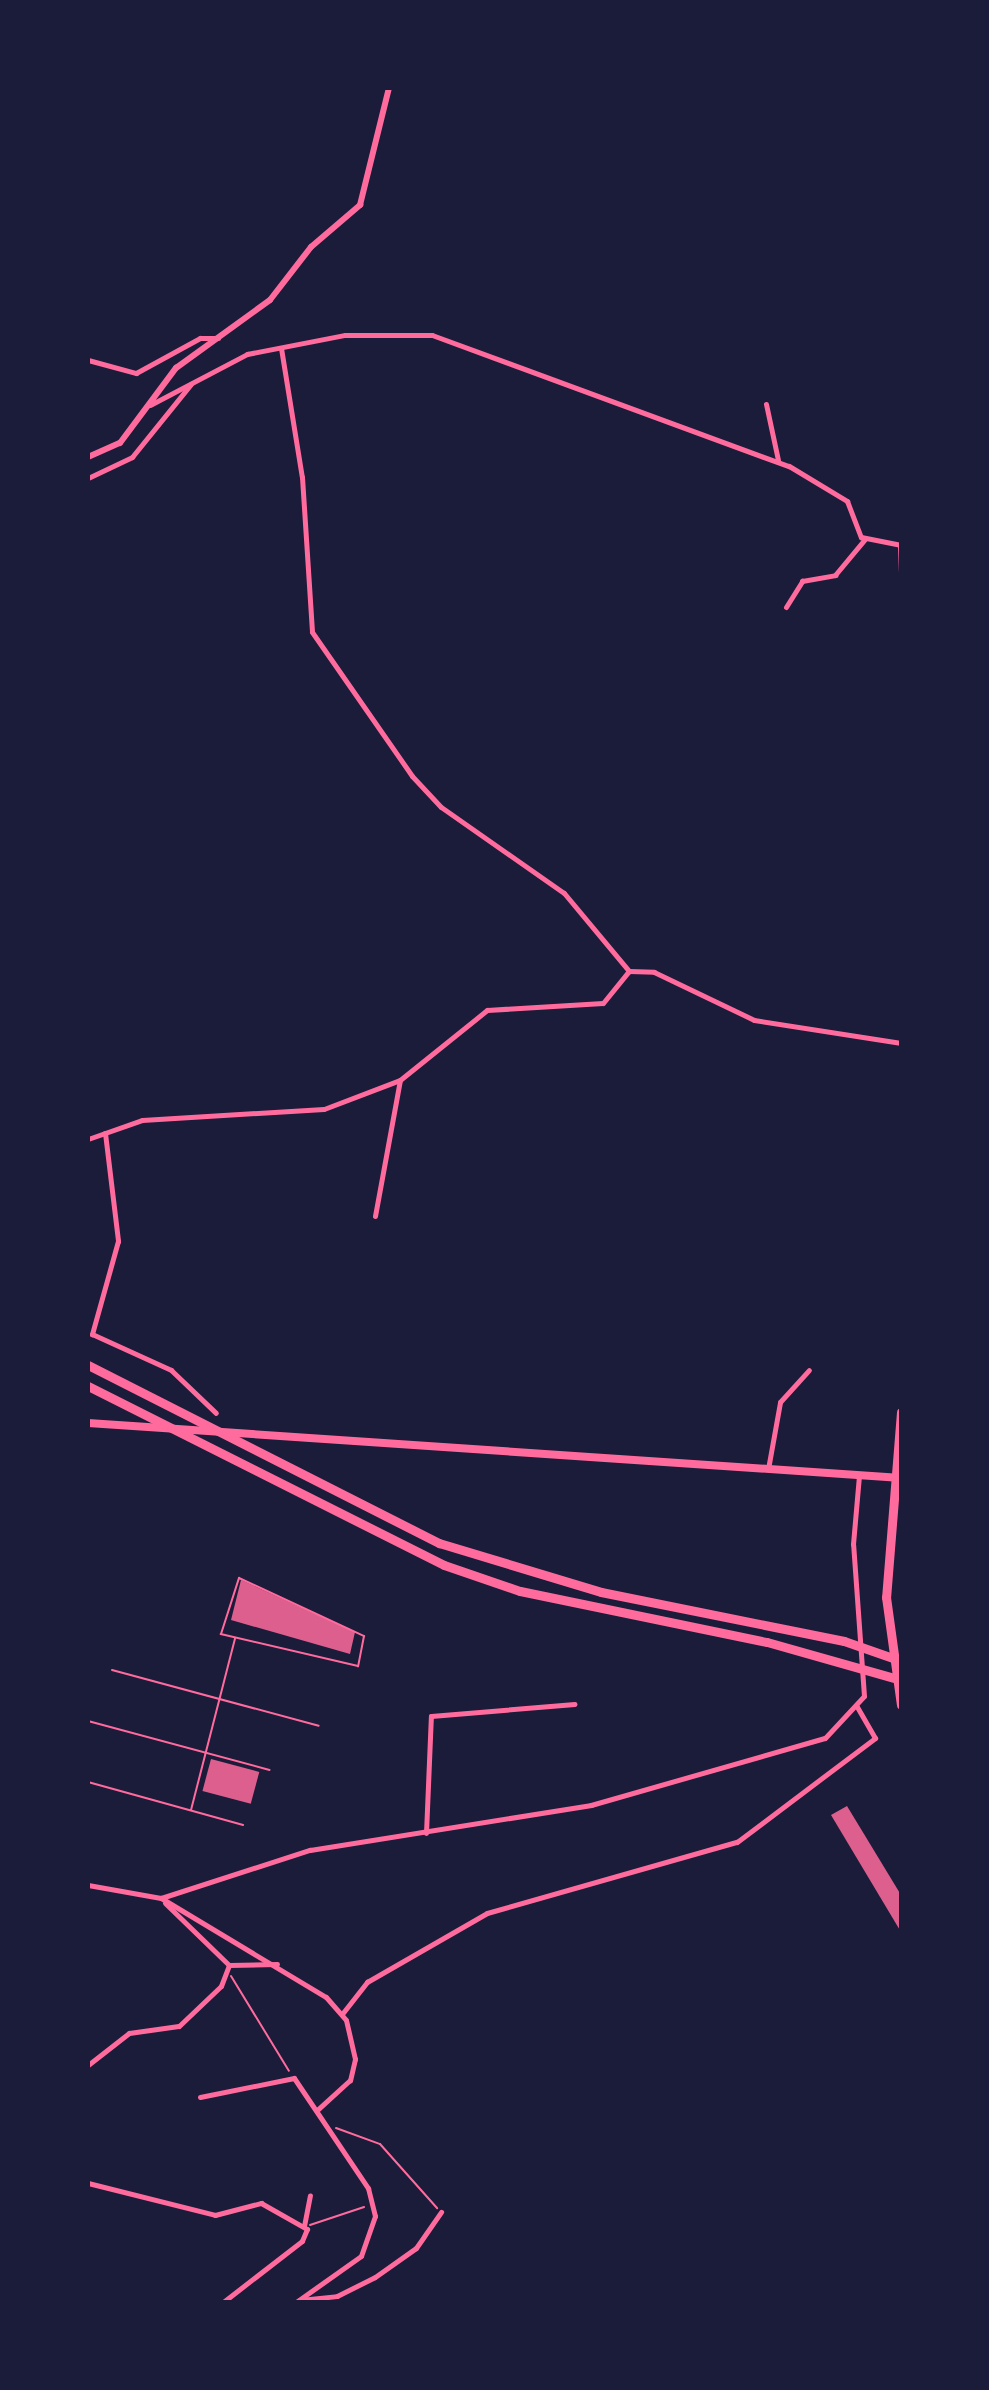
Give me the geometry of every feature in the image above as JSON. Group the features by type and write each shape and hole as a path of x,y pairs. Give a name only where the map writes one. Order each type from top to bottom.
{"highway":[{"path":"88,1365 382,1518 502,1566 844,1641 901,1661"},
{"path":"88,1386 373,1534 520,1591 848,1663 901,1680"},
{"path":"901,1412 888,1506 886,1597 901,1705"}],"main road":[{"path":"88,1423 901,1478"}],"street":[{"path":"88,457 120,443 176,368 270,300 311,247 360,205 389,88"},
{"path":"149,406 247,354 345,335 432,335 778,461 847,501 865,539"},
{"path":"88,360 136,373 200,338 218,338"},
{"path":"281,348 302,477 312,632 412,776 441,807 564,893 629,971 654,972 754,1020 901,1043"},
{"path":"88,478 132,457 192,383"},
{"path":"766,404 778,461"},
{"path":"865,539 901,545 901,571"},
{"path":"786,607 802,581 835,575 865,539"},
{"path":"88,1139 142,1120 324,1109 400,1080 487,1010 603,1003 629,971"},
{"path":"375,1216 400,1080"},
{"path":"105,1133 118,1241 92,1334 171,1370 216,1413"},
{"path":"768,1470 780,1402 809,1370"},
{"path":"161,1898 310,1850 591,1805 825,1738 857,1707 865,1685 854,1581 859,1476"},
{"path":"426,1833 431,1716 574,1704"},
{"path":"342,2014 367,1982 487,1913 737,1842 875,1738 857,1707"},
{"path":"88,1885 161,1898 278,1964 342,2014 355,2049 352,2077 317,2110"},
{"path":"161,1898 229,1965 278,1964"},
{"path":"88,2065 129,2033 179,2026 227,1974 229,1965"},
{"path":"200,2097 294,2078 328,2125 371,2201 375,2216 361,2256 298,2301"},
{"path":"88,2183 215,2215 261,2203 304,2226"},
{"path":"223,2302 302,2241 310,2196"},
{"path":"298,2301 337,2296 375,2277 416,2248 441,2212"}],"lane":[{"path":"241,1578 365,1639 353,1668 236,1637 221,1632 241,1578"},
{"path":"191,1810 236,1637"},
{"path":"112,1670 319,1726"},
{"path":"88,1721 269,1770"},
{"path":"88,1782 243,1825"}],"path":[{"path":"227,1974 244,1989 259,2032 294,2078"},
{"path":"328,2125 380,2144 441,2212"},
{"path":"304,2226 345,2217 371,2201"}],"building":[{"path":"241,1580 355,1632 350,1654 231,1620"},
{"path":"211,1759 259,1772 251,1804 202,1791"},
{"path":"847,1806 901,1895 901,1932 831,1815"}]}
